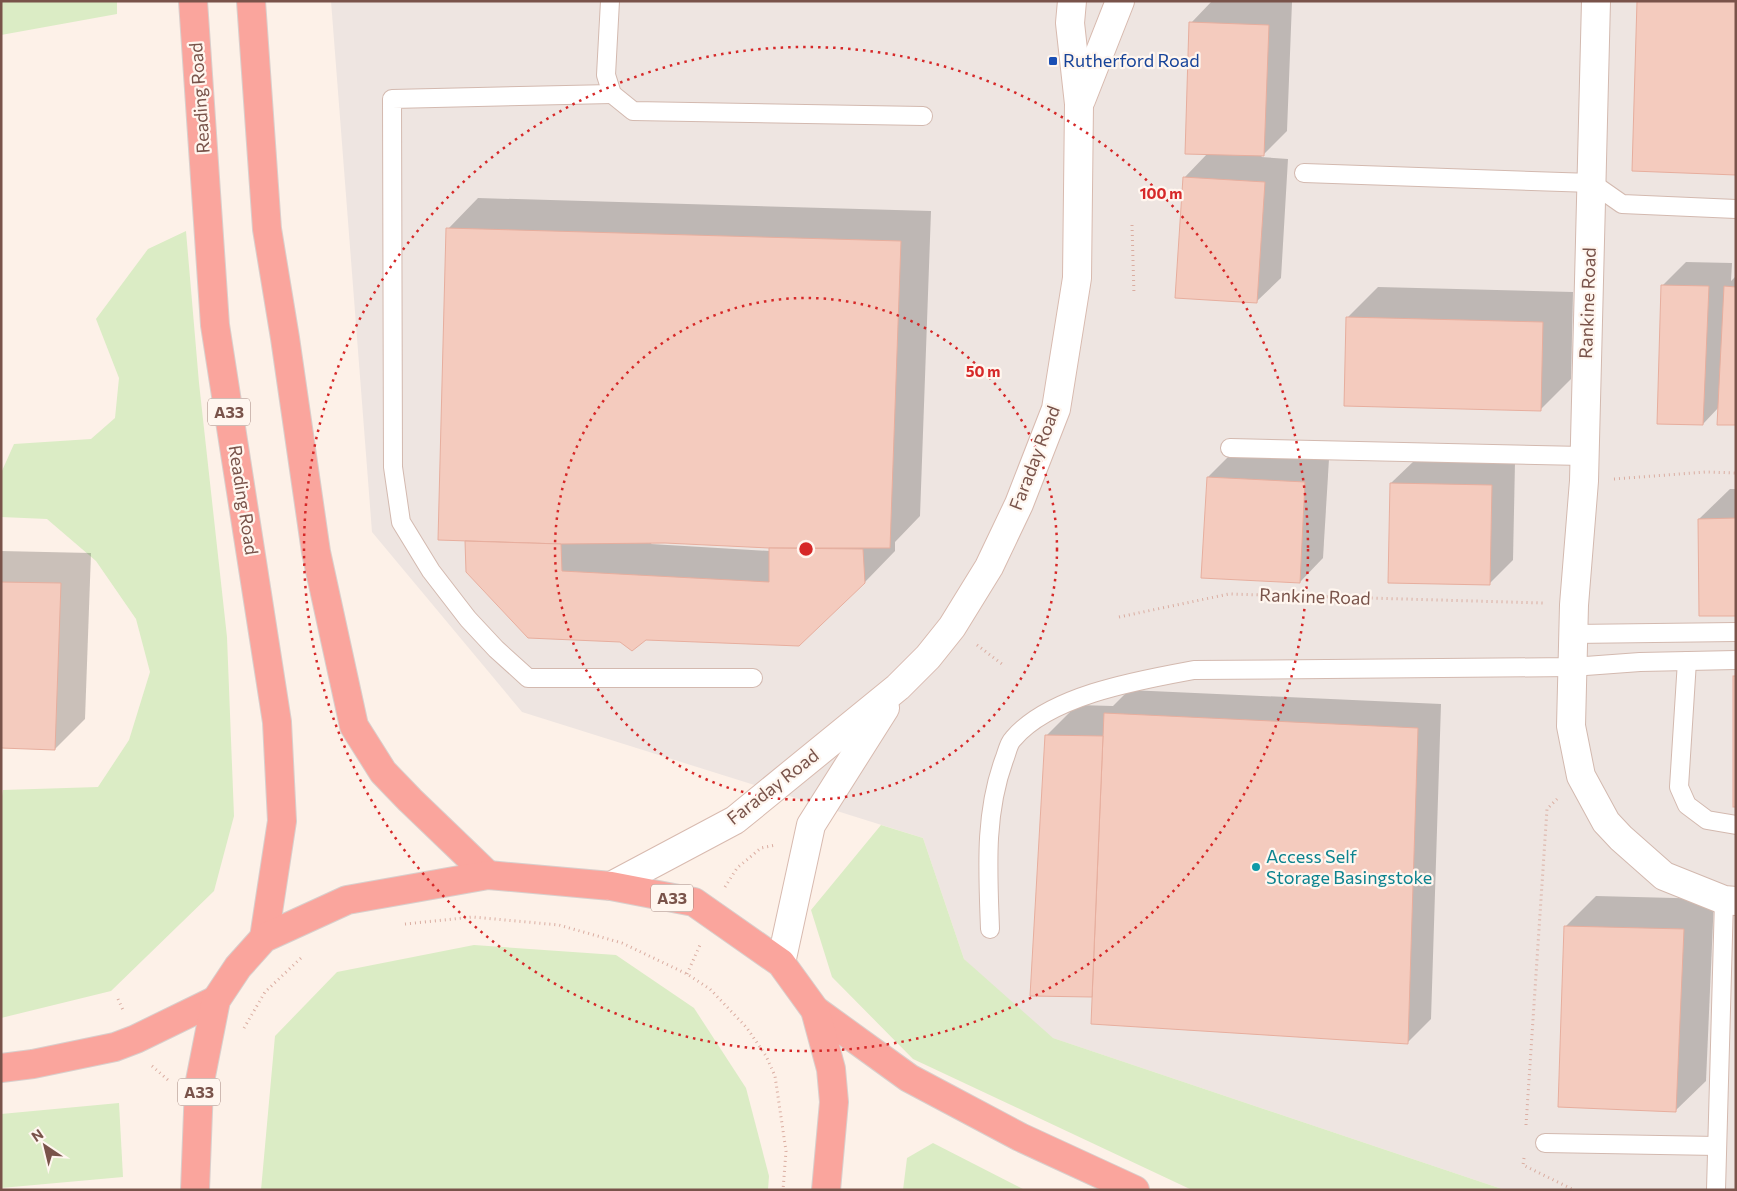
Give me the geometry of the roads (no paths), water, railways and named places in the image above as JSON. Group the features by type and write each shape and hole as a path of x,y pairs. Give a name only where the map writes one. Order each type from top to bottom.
{"highway":[{"name":"Reading Road","path":"193,1 215,325 277,722 282,821 264,938"},
{"path":"251,1 267,229 316,552 354,726 384,772 410,800 488,874"},
{"name":"A33","path":"195,1188 199,1086 216,1000 238,967 264,938 347,900 488,874 611,886 694,902 781,963 815,1010 831,1069 834,1102 826,1190"},
{"path":"1,1068 33,1064 115,1047 216,1000"},
{"path":"815,1010 909,1078 1020,1137 1134,1190"}],"street":[{"name":"Faraday Road","path":"611,886 735,820 898,687 928,657 952,627 988,567 1019,504 1056,409 1077,278 1080,104 1070,24 1072,1"},
{"name":"Faraday Road","path":"1080,104 1120,1"},
{"name":"Rankine Road","path":"1596,1 1583,468 1574,605 1571,726 1581,776 1606,822 1664,876 1730,901"},
{"name":"Faraday Road","path":"781,963 812,825 898,687"}],"lane":[{"path":"610,1 606,75 612,94 633,111 924,116"},
{"path":"612,94 392,99 393,467 401,522 431,571 468,620 528,678 754,678"},
{"path":"1304,173 1592,183 1622,204 1736,209"},
{"path":"1230,448 1583,468"},
{"path":"1573,634 1736,632"},
{"path":"990,928 988,841 995,793 1002,765 1012,740 1036,718 1079,698 1136,681 1194,670 1572,667 1640,662 1736,660"},
{"path":"1687,661 1679,788 1687,805 1707,820 1736,825"},
{"path":"1716,1190 1730,901"},
{"path":"1545,1142 1717,1146"}],"place":[{"name":"Rutherford Road","path":"1053,61"},
{"name":"Access Self Storage Basingstoke","path":"1256,867"}]}
